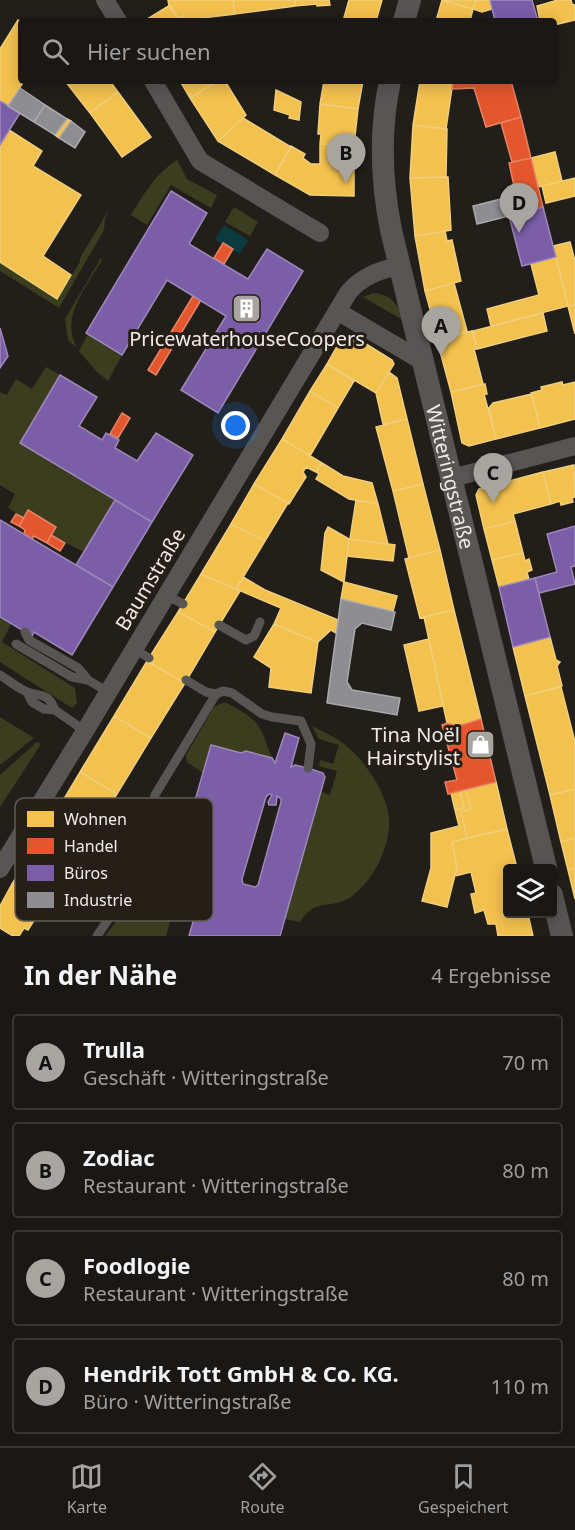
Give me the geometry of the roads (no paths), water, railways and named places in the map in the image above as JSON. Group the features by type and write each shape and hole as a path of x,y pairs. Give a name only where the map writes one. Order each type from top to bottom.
{"street":[{"path":"105,0 116,18"},
{"path":"405,18 410,0"},
{"path":"155,84 200,161 320,233"},
{"name":"Witteringstraße","path":"390,84 382,131 382,161 387,209 545,864"},
{"name":"Baumstraße","path":"44,798 108,692 142,653 166,595 348,293 358,282 378,271 400,265"},
{"path":"337,311 422,361"},
{"path":"452,478 575,446"},
{"name":"Baumstraße","path":"0,869 15,845"},
{"path":"557,916 562,936"}],"lane":[{"path":"166,595 183,604"},
{"path":"219,625 246,640 254,636 260,622"},
{"path":"25,632 29,640 78,668 88,680 108,692"},
{"path":"16,644 72,677 88,680"},
{"path":"0,675 27,692 32,702 44,709 55,710 85,731"},
{"path":"186,680 206,692 216,694"},
{"path":"154,798 216,694 223,690 232,693 262,714 300,720 310,744 308,768"},
{"path":"97,936 107,921"}],"water":[{"path":"224,225 248,240 240,254 215,240"}],"place":[{"name":"Zodiac","path":"346,183"},
{"name":"Hendrik Tott GmbH & Co. KG.","path":"519,233"},
{"name":"PricewaterhouseCoopers","path":"247,308"},
{"name":"Trulla","path":"441,356"},
{"name":"Foodlogie","path":"493,503"},
{"name":"Tina Noël Hairstylist","path":"481,745"}]}
